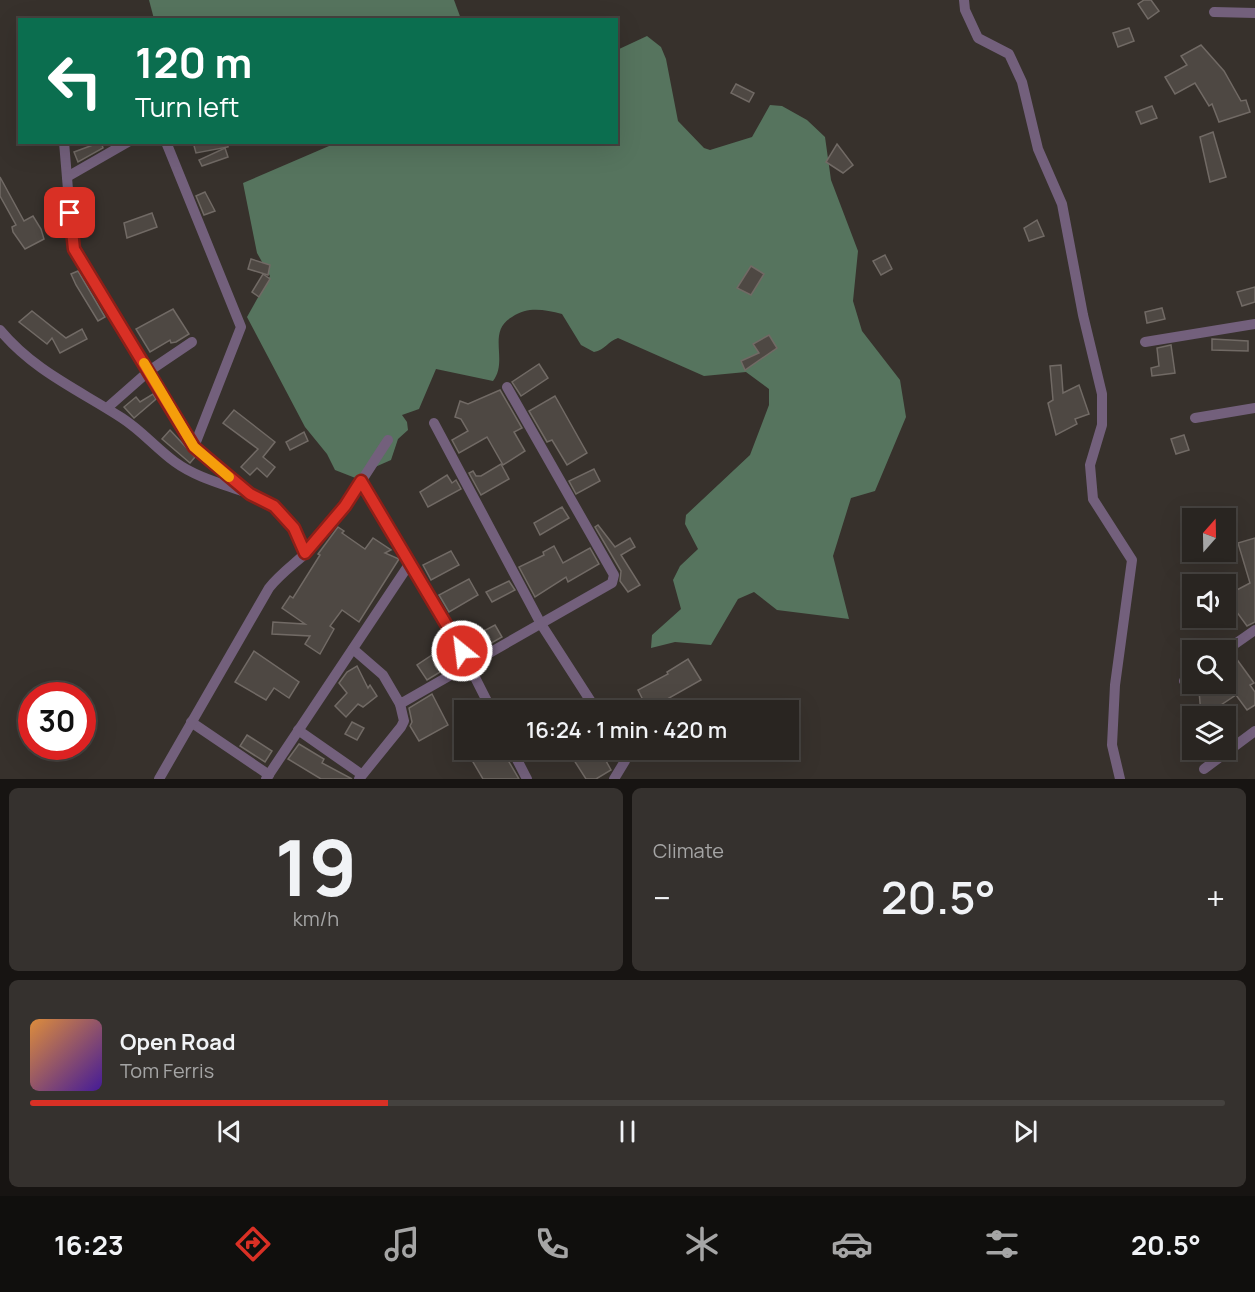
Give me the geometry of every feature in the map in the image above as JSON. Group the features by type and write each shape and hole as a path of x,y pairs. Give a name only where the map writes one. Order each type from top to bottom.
{"street":[{"path":"964,0 965,10 978,38 1009,54 1022,82 1038,149 1062,204 1083,315 1102,394 1102,425 1090,465 1093,499 1132,560 1115,685 1112,745 1120,779"},
{"path":"1214,12 1255,12"},
{"path":"64,144 74,249 194,447 250,494"},
{"path":"67,177 125,144"},
{"path":"167,144 241,327 194,447"},
{"path":"1145,342 1255,324"},
{"path":"0,330 14,347 52,378 107,408 141,430 175,462 205,478 250,494 274,506 294,528 305,553"},
{"path":"107,408 149,371 192,342"},
{"path":"400,704 612,583 614,574 507,387"},
{"path":"1195,418 1255,408"},
{"path":"434,423 541,624 590,700"},
{"path":"159,779 269,588 283,571 305,553 345,506 388,440"},
{"path":"361,481 469,666 486,700"},
{"path":"191,722 268,777 410,563"},
{"path":"1236,644 1255,630"},
{"path":"298,730 360,776 401,727 404,721 400,704 383,675 353,649"},
{"path":"1203,769 1255,731"},
{"path":"517,760 527,779"},
{"path":"614,779 625,760"}],"green space":[{"path":"149,0 454,0 461,18 154,18"},
{"path":"647,36 661,47 666,59 678,121 704,148 710,150 752,137 770,105 782,106 807,120 825,137 831,180 858,251 853,301 862,331 900,380 906,417 875,491 851,498 833,556 849,619 777,610 754,592 738,599 711,645 675,642 651,648 652,635 681,609 673,580 680,566 698,549 685,524 686,515 750,455 769,405 769,389 746,372 704,376 618,338 594,352 581,345 562,314 543,310 524,311 504,323 500,330 499,364 493,381 436,369 419,409 402,415 407,422 408,430 398,439 391,460 366,471 358,479 335,470 327,454 305,427 247,317 270,276 257,253 243,183 334,144 618,144 618,50"}],"building":[{"path":"1144,0 1151,0 1159,11 1148,19 1138,4"},
{"path":"1129,28 1134,41 1118,47 1113,33"},
{"path":"1201,45 1224,71 1241,101 1246,100 1250,112 1219,122 1212,104 1209,106 1195,83 1175,94 1165,77 1187,65 1181,56"},
{"path":"736,84 754,93 749,102 731,93"},
{"path":"1152,106 1157,118 1141,124 1136,112"},
{"path":"1213,132 1226,177 1210,182 1200,137"},
{"path":"96,144 102,144 103,148 78,162 74,152"},
{"path":"194,144 228,144 228,147 196,153"},
{"path":"837,144 853,165 843,173 826,162"},
{"path":"225,148 228,157 202,166 199,160"},
{"path":"0,177 24,221 33,216 41,229 44,239 25,249 13,232 12,227 16,225 0,196"},
{"path":"205,192 215,211 204,215 196,196"},
{"path":"152,213 157,227 127,238 124,223"},
{"path":"1037,220 1044,236 1029,241 1024,228"},
{"path":"885,255 892,269 881,275 873,261"},
{"path":"251,259 270,265 268,275 248,269"},
{"path":"751,266 764,274 751,295 737,288"},
{"path":"78,271 105,317 98,321 71,274"},
{"path":"263,274 270,279 259,297 252,292"},
{"path":"1255,287 1255,302 1242,306 1237,292"},
{"path":"1162,308 1165,319 1147,323 1145,312"},
{"path":"173,309 189,334 176,342 171,343 170,340 150,352 136,329"},
{"path":"32,311 66,338 82,329 87,339 60,353 52,338 47,344 19,322"},
{"path":"769,335 777,348 745,370 741,361 759,353 753,344"},
{"path":"1212,339 1248,341 1248,351 1212,350"},
{"path":"1171,345 1175,373 1152,376 1151,368 1159,366 1157,348"},
{"path":"539,364 548,378 521,396 512,382"},
{"path":"1061,365 1063,393 1079,385 1089,414 1075,419 1077,424 1056,435 1048,403 1053,400 1050,366"},
{"path":"500,390 522,428 514,432 525,451 503,465 487,437 459,453 452,440 468,431 461,419 455,417 460,401 468,404"},
{"path":"153,394 156,399 134,418 124,407 136,397 140,402"},
{"path":"555,396 587,453 567,465 552,440 547,442 529,411"},
{"path":"234,410 275,442 263,457 275,467 267,477 257,468 250,475 241,467 258,449 223,423"},
{"path":"170,430 195,457 190,463 162,439"},
{"path":"304,432 308,441 290,450 286,442"},
{"path":"1184,435 1189,450 1176,454 1171,439"},
{"path":"501,464 509,479 481,495 469,473 473,471 476,476 481,476"},
{"path":"594,469 600,481 576,494 569,481"},
{"path":"447,475 452,483 456,480 461,489 428,507 420,492"},
{"path":"562,507 569,518 540,535 534,523"},
{"path":"598,525 615,547 630,538 635,547 621,555 640,585 628,592 620,581 621,571 595,527"},
{"path":"338,527 344,531 342,533 365,549 373,538 391,550 385,553 399,559 359,622 342,610 330,626 334,629 320,654 305,644 310,636 272,634 273,622 305,624 282,608 290,596 293,598 320,555 318,554"},
{"path":"1255,538 1255,622 1247,626 1236,611 1236,590 1250,583 1238,543"},
{"path":"554,546 563,563 590,548 599,564 568,582 566,577 535,597 519,567 544,555 543,552"},
{"path":"451,551 459,565 431,580 423,565"},
{"path":"469,579 478,595 449,612 439,595"},
{"path":"509,581 515,590 492,602 486,592"},
{"path":"495,625 502,637 472,654 465,641"},
{"path":"444,647 455,663 427,680 417,665"},
{"path":"254,651 299,682 289,698 274,688 266,700 235,682"},
{"path":"1236,658 1254,683 1250,685 1255,692 1255,705 1247,710 1236,695 1220,706 1200,706 1199,694 1236,694"},
{"path":"688,659 701,680 666,700 643,700 638,690 668,674 667,672"},
{"path":"357,666 368,688 370,685 377,696 363,707 358,704 346,717 335,706 347,693 339,683 347,672"},
{"path":"432,694 448,725 419,741 410,726 412,722 409,708"},
{"path":"352,722 364,728 357,740 345,734"},
{"path":"247,735 272,751 265,762 240,746"},
{"path":"299,744 324,759 322,763 352,779 321,779 288,759"},
{"path":"472,760 508,760 519,779 483,779"},
{"path":"574,760 606,760 611,770 596,779 586,779"}],"slow traffic":[{"path":"144,363 194,447 229,477"}],"route":[{"path":"70,213 74,249 194,447 250,494 274,506 294,528 305,553 345,506 361,481 462,651"}]}
